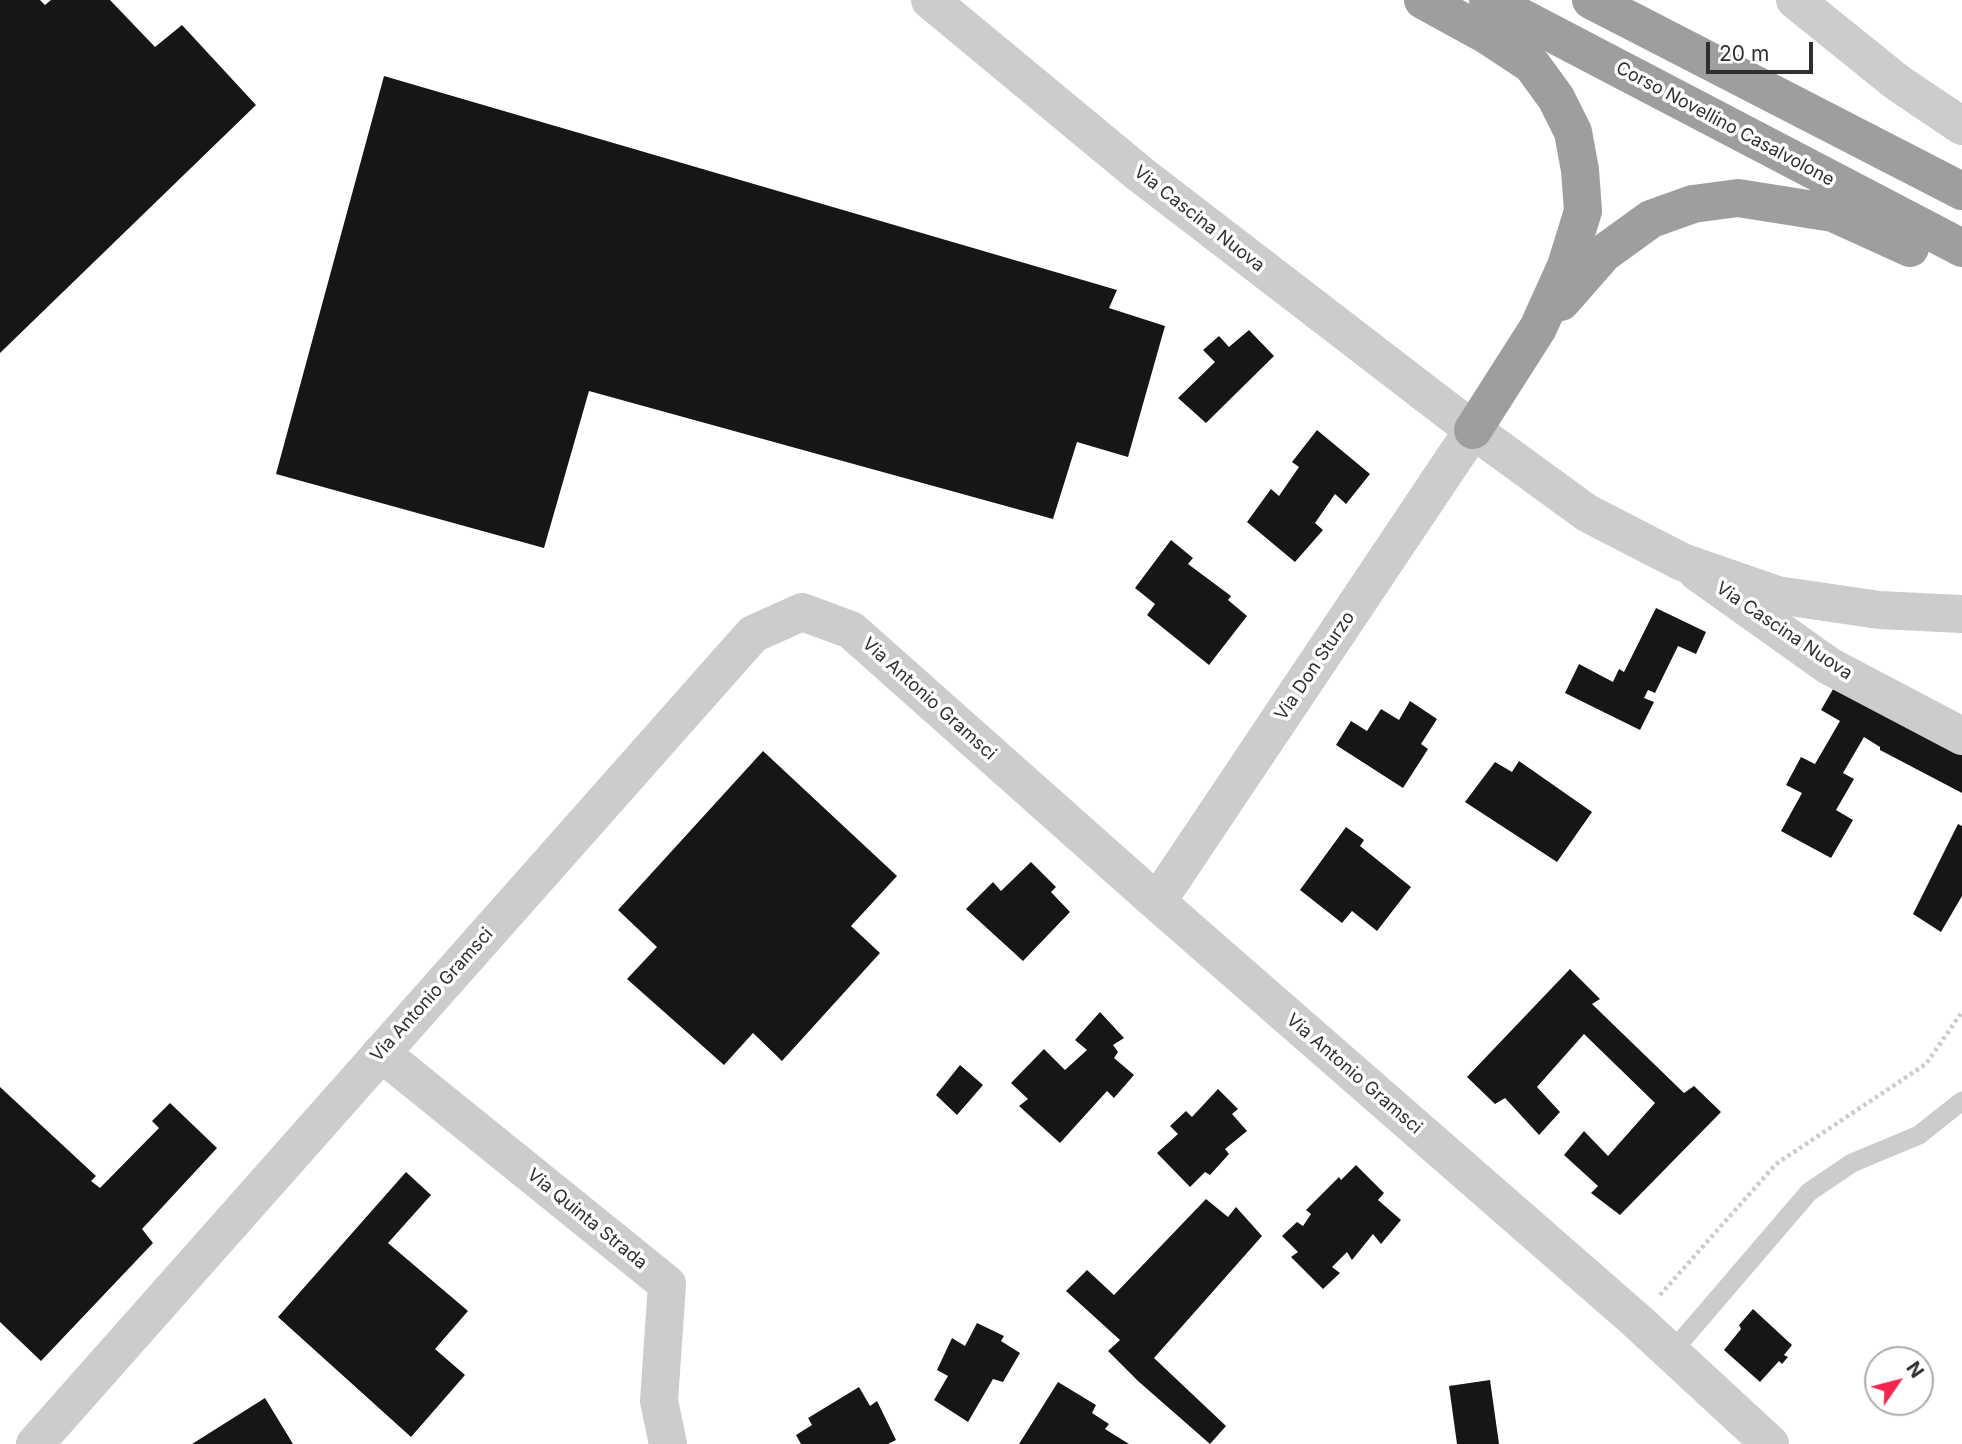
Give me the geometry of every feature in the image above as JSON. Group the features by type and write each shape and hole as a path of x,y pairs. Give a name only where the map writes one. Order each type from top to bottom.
{"highway":[{"path":"1423,0 1485,34 1532,65 1556,98 1573,132 1580,170 1583,211 1566,266 1538,328 1473,430"},
{"name":"Corso Novellino Casalvolone","path":"1488,0 1962,248"},
{"path":"1591,0 1962,191"},
{"path":"1621,0 1840,127"},
{"path":"1538,328 1604,253 1651,219 1693,204 1738,198 1833,213 1962,271"}],"street":[{"name":"Via Cascina Nuova","path":"930,0 1140,174 1473,430 1587,513 1682,562 1829,666 1962,736"},
{"path":"1795,0 1898,83 1962,125"},
{"name":"Via Don Sturzo","path":"1157,902 1473,430"},
{"path":"1682,562 1777,596 1879,610 1962,614"},
{"name":"Via Antonio Gramsci","path":"35,1444 753,634 802,612 851,630 1671,1353 1770,1444"},
{"name":"Via Quinta Strada","path":"381,1053 667,1284 659,1401 668,1444"}],"lane":[{"path":"1671,1353 1809,1192 1852,1164 1919,1135 1962,1101"}],"building":[{"path":"0,0 40,0 45,5 51,0 110,0 155,47 182,25 256,105 0,353"},
{"path":"384,76 1117,290 1109,308 1165,326 1128,457 1077,442 1053,519 589,391 544,548 276,474"},
{"path":"1249,330 1274,356 1206,423 1178,398 1215,362 1203,350 1219,336 1229,347"},
{"path":"1317,430 1370,474 1346,504 1335,494 1315,523 1323,530 1295,562 1247,522 1271,489 1279,496 1299,467 1292,462"},
{"path":"1171,540 1193,558 1188,564 1231,596 1228,600 1247,616 1209,665 1147,615 1155,604 1135,588"},
{"path":"1656,608 1706,632 1696,654 1678,646 1655,693 1648,690 1644,698 1654,702 1640,730 1565,693 1579,664 1613,682 1619,669 1624,672"},
{"path":"1836,684 1962,750 1962,793 1880,750 1880,747 1864,737 1843,773 1854,779 1836,810 1853,820 1831,858 1781,831 1802,793 1786,785 1801,757 1815,764 1840,721 1821,710"},
{"path":"1410,701 1437,719 1421,744 1428,749 1403,788 1336,745 1351,721 1367,731 1381,709 1399,720"},
{"path":"763,751 897,876 851,926 880,953 782,1061 753,1033 724,1065 627,979 657,947 618,910"},
{"path":"1519,761 1592,812 1557,862 1465,802 1495,762 1512,772"},
{"path":"1958,824 1962,826 1962,896 1941,932 1913,914"},
{"path":"1346,827 1364,840 1360,846 1411,887 1377,931 1352,911 1342,923 1300,890"},
{"path":"1031,862 1056,887 1051,892 1070,912 1023,961 966,909 993,882 1001,891"},
{"path":"1570,969 1600,999 1592,1004 1684,1093 1694,1086 1721,1112 1620,1215 1591,1193 1598,1186 1564,1155 1584,1131 1608,1156 1655,1103 1584,1034 1537,1087 1560,1112 1539,1135 1505,1098 1495,1104 1467,1077"},
{"path":"1100,1012 1124,1038 1113,1045 1118,1052 1114,1058 1134,1075 1114,1098 1107,1091 1060,1143 1019,1106 1028,1099 1011,1083 1044,1049 1065,1070 1087,1050 1075,1040"},
{"path":"960,1065 983,1085 957,1115 936,1095"},
{"path":"0,1087 96,1176 91,1181 100,1188 159,1128 152,1121 170,1103 217,1148 142,1229 153,1243 41,1361 0,1322"},
{"path":"1218,1089 1238,1109 1232,1114 1247,1131 1225,1149 1229,1154 1210,1175 1205,1172 1190,1187 1157,1153 1178,1134 1170,1126 1186,1111 1192,1117"},
{"path":"1356,1165 1384,1193 1378,1200 1401,1220 1381,1244 1373,1234 1352,1260 1347,1252 1332,1267 1340,1273 1323,1289 1291,1257 1298,1252 1282,1236 1297,1222 1303,1226 1311,1214 1306,1210 1339,1177 1341,1180"},
{"path":"406,1172 431,1195 388,1243 468,1311 435,1349 465,1375 411,1437 278,1317"},
{"path":"1206,1199 1228,1217 1236,1207 1262,1236 1154,1358 1226,1426 1210,1444 1108,1351 1120,1340 1066,1291 1087,1270 1114,1295"},
{"path":"1753,1309 1792,1345 1784,1355 1788,1357 1782,1364 1779,1361 1760,1382 1724,1350 1741,1329 1739,1325"},
{"path":"977,1323 1004,1336 1001,1341 1020,1353 1003,1382 993,1379 968,1422 934,1400 948,1376 937,1370 952,1338 965,1346"},
{"path":"1490,1380 1499,1444 1457,1444 1449,1386"},
{"path":"1058,1382 1096,1405 1092,1413 1109,1424 1105,1429 1129,1444 1019,1444"},
{"path":"859,1387 870,1406 877,1401 896,1440 888,1444 801,1444 796,1435 812,1425 808,1418"},
{"path":"265,1398 293,1444 192,1444"}]}
